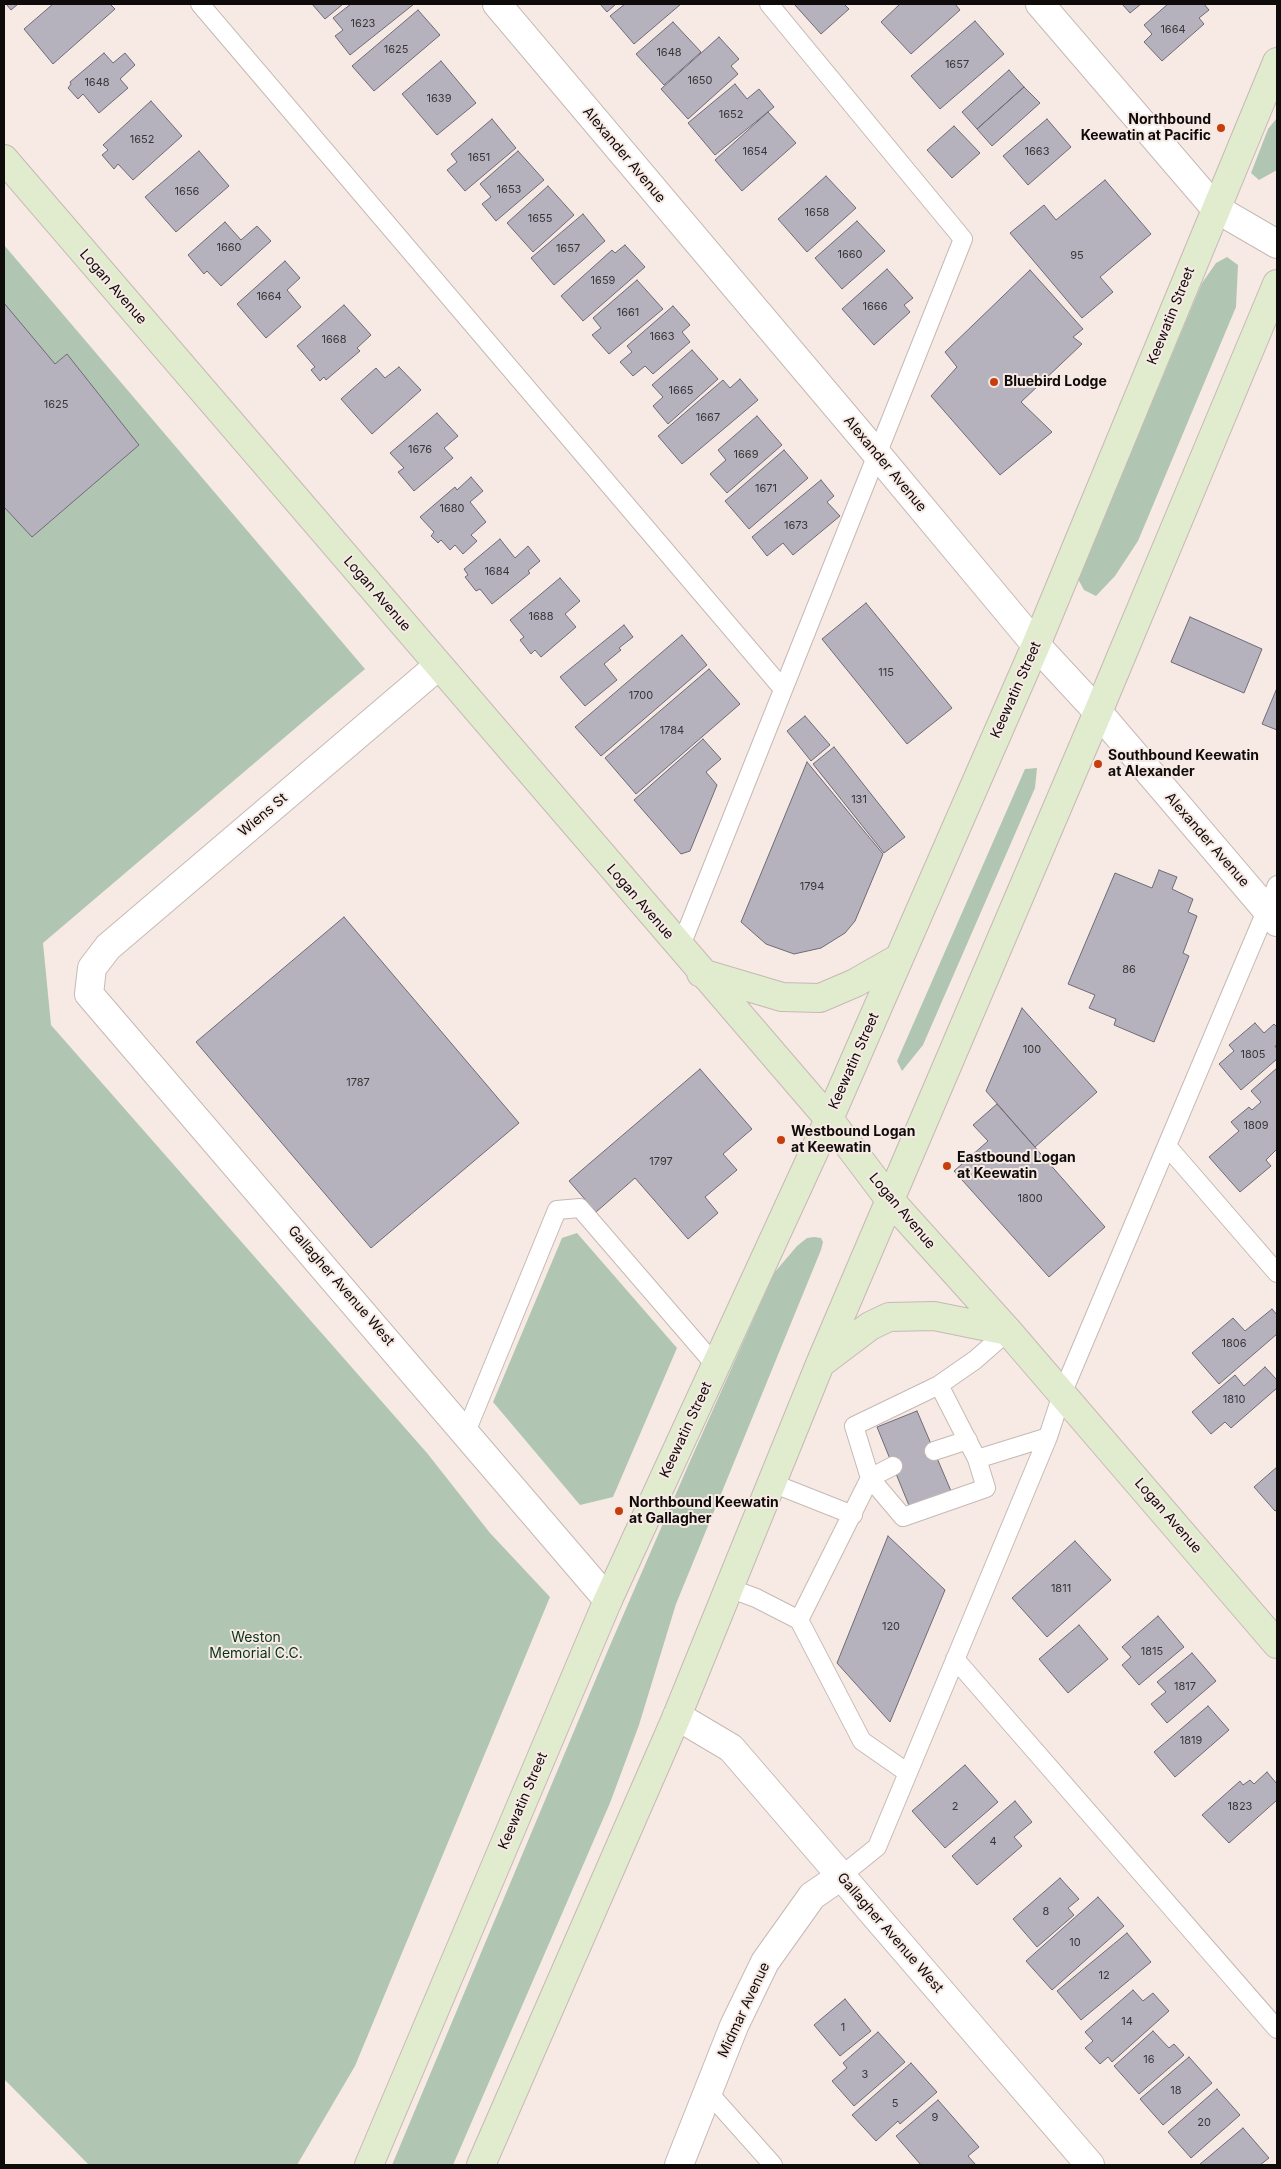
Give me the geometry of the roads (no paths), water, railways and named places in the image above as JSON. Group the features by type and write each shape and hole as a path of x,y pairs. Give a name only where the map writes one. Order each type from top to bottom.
{"main road":[{"name":"Keewatin Street","path":"369,2165 608,1600 829,1119 1036,645 1215,208 1277,62"},
{"name":"Logan Avenue","path":"4,159 701,973 829,1119 890,1200 1008,1331 1277,1644"},
{"path":"481,2165 677,1716 820,1364 1098,712 1277,284"},
{"path":"701,973 782,997 820,998 855,983 899,958"},
{"path":"820,1364 870,1326 889,1318 934,1316 1008,1331"}],"street":[{"name":"Alexander Avenue","path":"497,4 1036,645 1098,712 1272,916"},
{"path":"1040,4 1215,208 1277,244"},
{"name":"Wiens St","path":"92,968 108,948 438,666"},
{"name":"Gallagher Avenue West","path":"92,968 89,994 608,1600"},
{"name":"Gallagher Avenue West","path":"677,1716 731,1748 1090,2165"},
{"name":"Midmar Avenue","path":"679,2165 734,2026 765,1962 782,1935 812,1896 841,1876"}],"lane":[{"path":"200,4 783,689"},
{"path":"680,948 962,239 769,4"},
{"path":"841,1876 877,1848 1048,1437 1062,1394 1167,1146 1272,916 1277,884"},
{"path":"1167,1146 1277,1273"},
{"path":"466,1432 557,1210 580,1208 716,1366"},
{"path":"939,1386 968,1440 986,1488 903,1517 870,1478 854,1426 939,1386 975,1360 1008,1331"},
{"path":"976,1459 1048,1437"},
{"path":"934,1451 968,1440"},
{"path":"799,1620 853,1516 870,1478 893,1466"},
{"path":"772,1483 853,1516"},
{"path":"729,1588 756,1598 799,1620 862,1741 908,1773"},
{"path":"955,1660 1277,2029"},
{"path":"708,2092 773,2165"}],"place":[{"name":"Northbound Keewatin at Pacific","path":"1221,128"},
{"name":"Bluebird Lodge","path":"994,382"},
{"name":"Southbound Keewatin at Alexander","path":"1098,764"},
{"name":"Westbound Logan at Keewatin","path":"781,1140"},
{"name":"Eastbound Logan at Keewatin","path":"947,1166"},
{"name":"Northbound Keewatin at Gallagher","path":"619,1511"}],"park label":[{"name":"Weston Memorial C.C.","path":"256,1646"}]}
